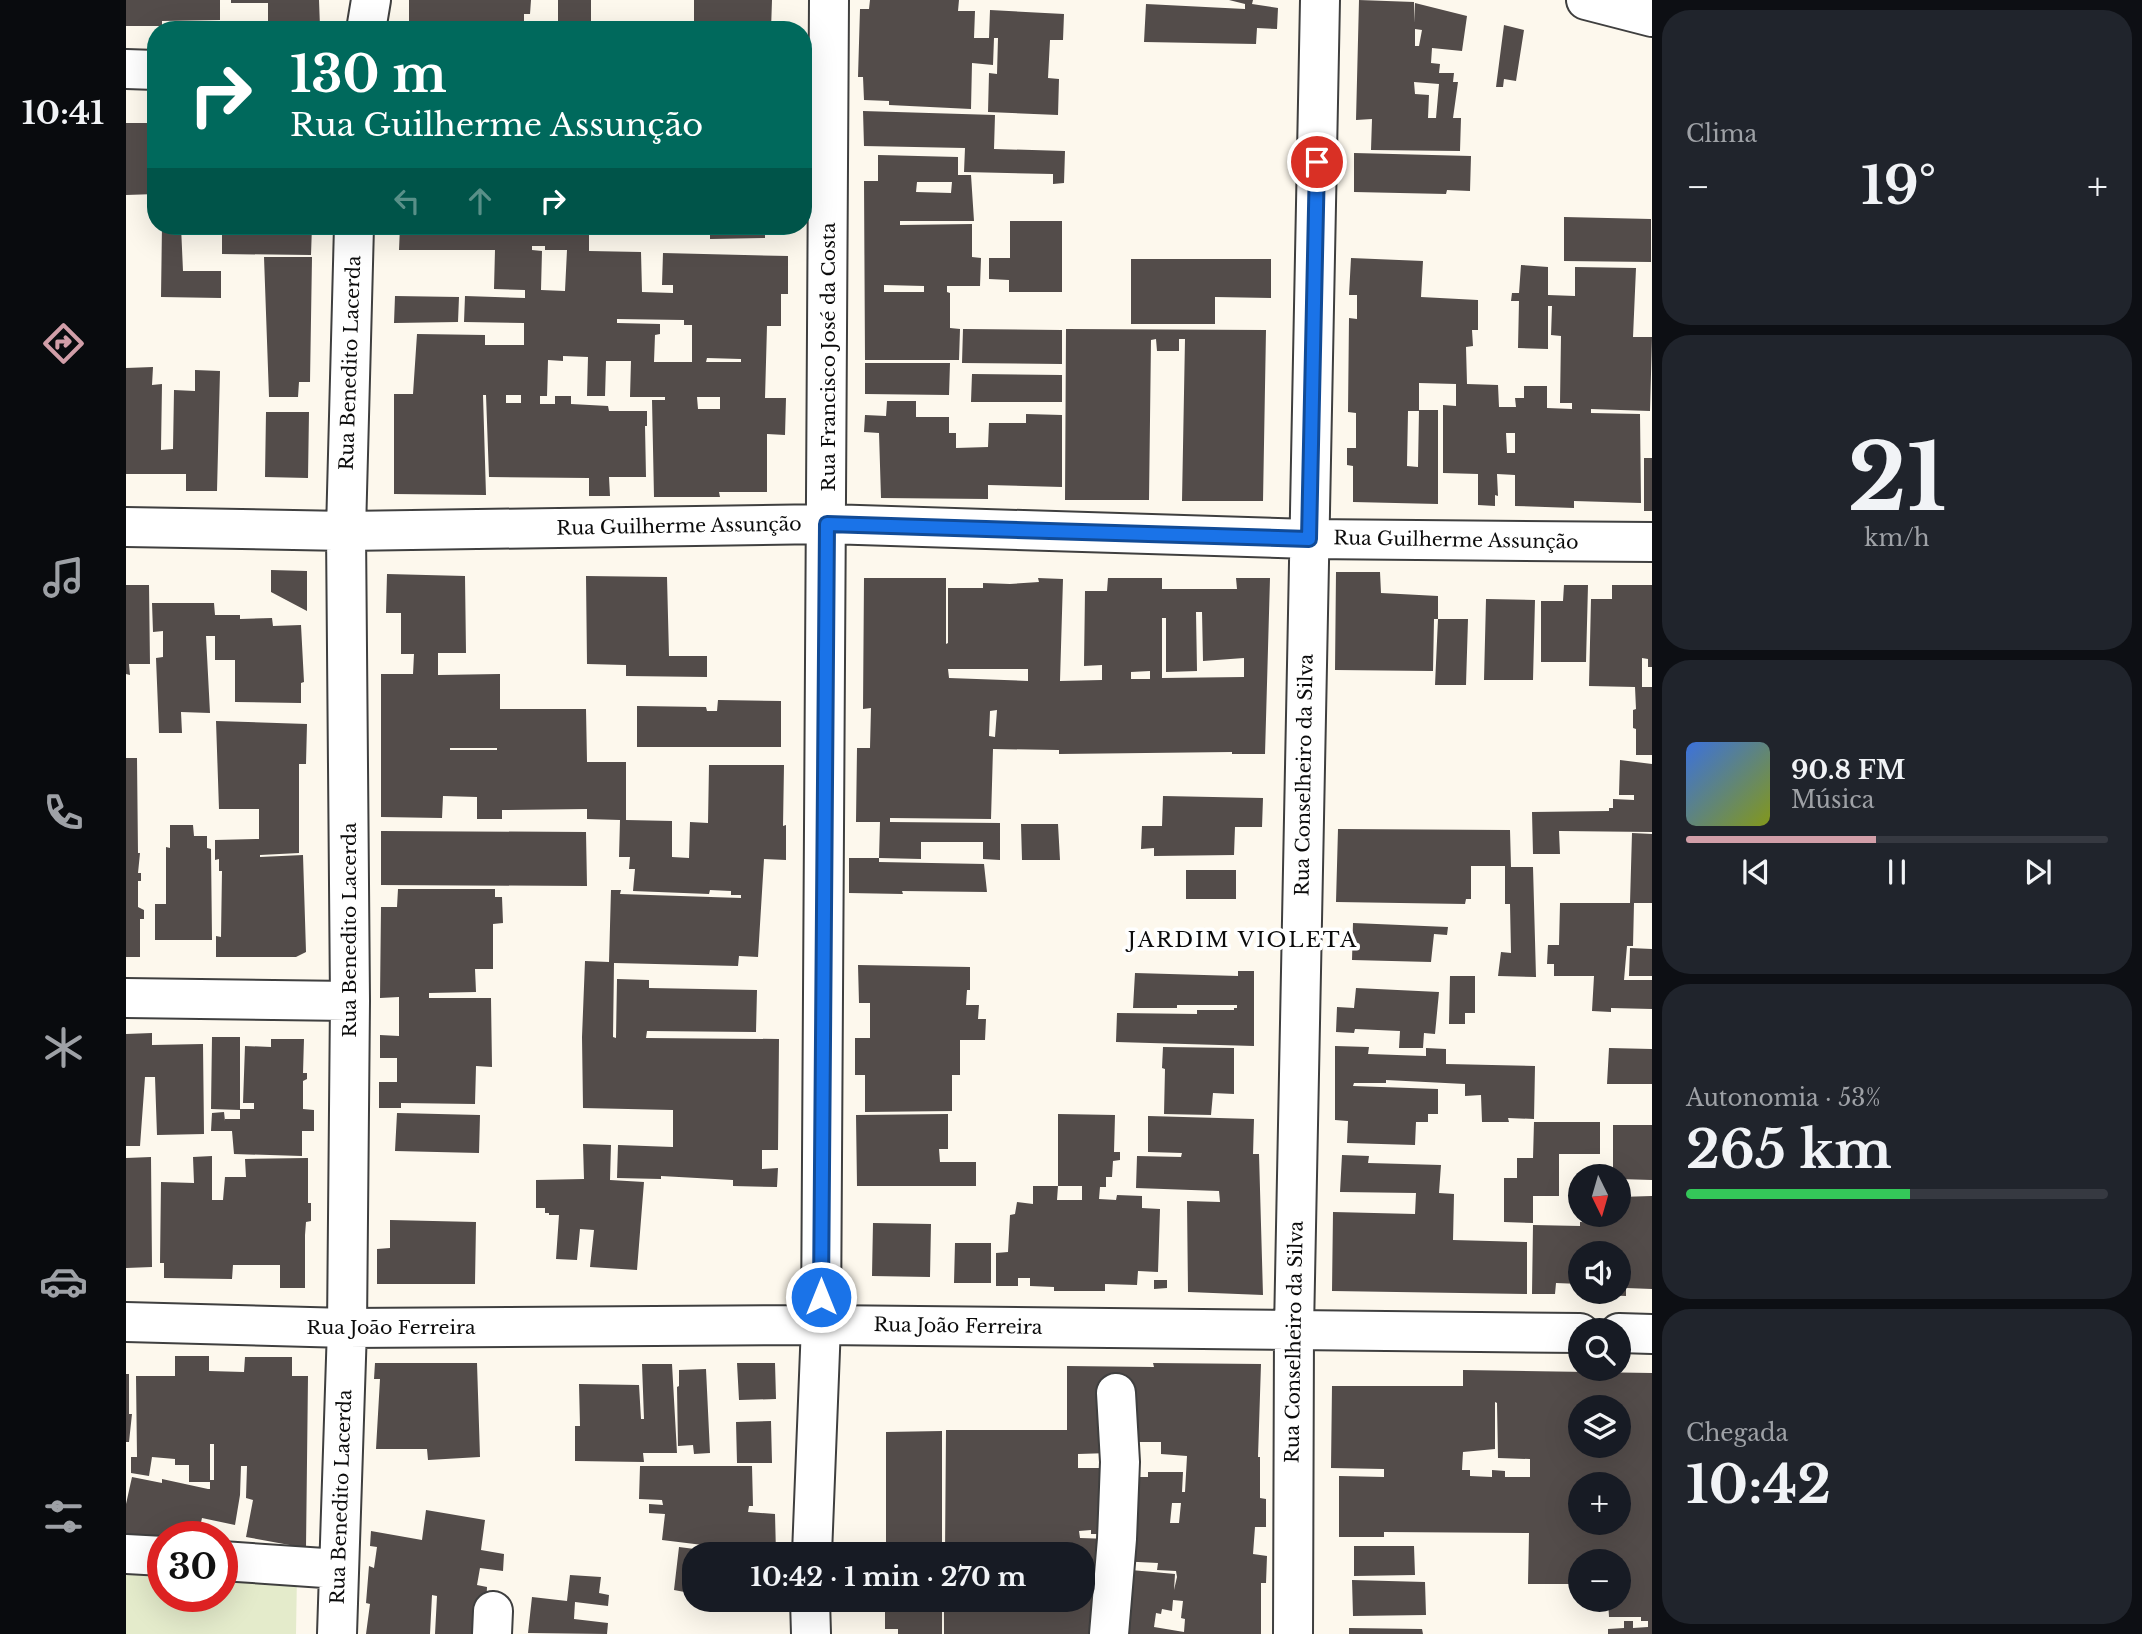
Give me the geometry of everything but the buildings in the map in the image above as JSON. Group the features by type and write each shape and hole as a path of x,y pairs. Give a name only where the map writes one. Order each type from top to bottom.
{"street":[{"path":"368,21 371,0"},
{"name":"Rua Francisco José da Costa","path":"812,1542 821,1325 829,0"},
{"name":"Rua Conselheiro da Silva","path":"1293,1634 1294,1330 1320,0"},
{"path":"1586,0 1652,17"},
{"path":"126,69 147,70"},
{"name":"Rua Benedito Lacerda","path":"337,1634 347,1328 350,1001 346,531 354,235"},
{"name":"Rua Guilherme Assunção","path":"126,527 346,531 827,524 1309,539 1652,542"},
{"path":"126,998 350,1001"},
{"name":"Rua João Ferreira","path":"126,1322 347,1328 821,1325 1568,1333"},
{"path":"1631,1334 1652,1334"},
{"path":"1109,1634 1120,1462 1116,1393"},
{"path":"126,1554 147,1555"},
{"path":"238,1562 339,1569"},
{"path":"810,1612 811,1634"}],"green space":[{"path":"126,1571 147,1572 147,1612 238,1612 238,1573 297,1574 296,1634 126,1634"}],"district":[{"name":"JARDIM VIOLETA","path":"1243,940"}],"route":[{"path":"821,1297 827,524 1309,539 1317,162"}]}
